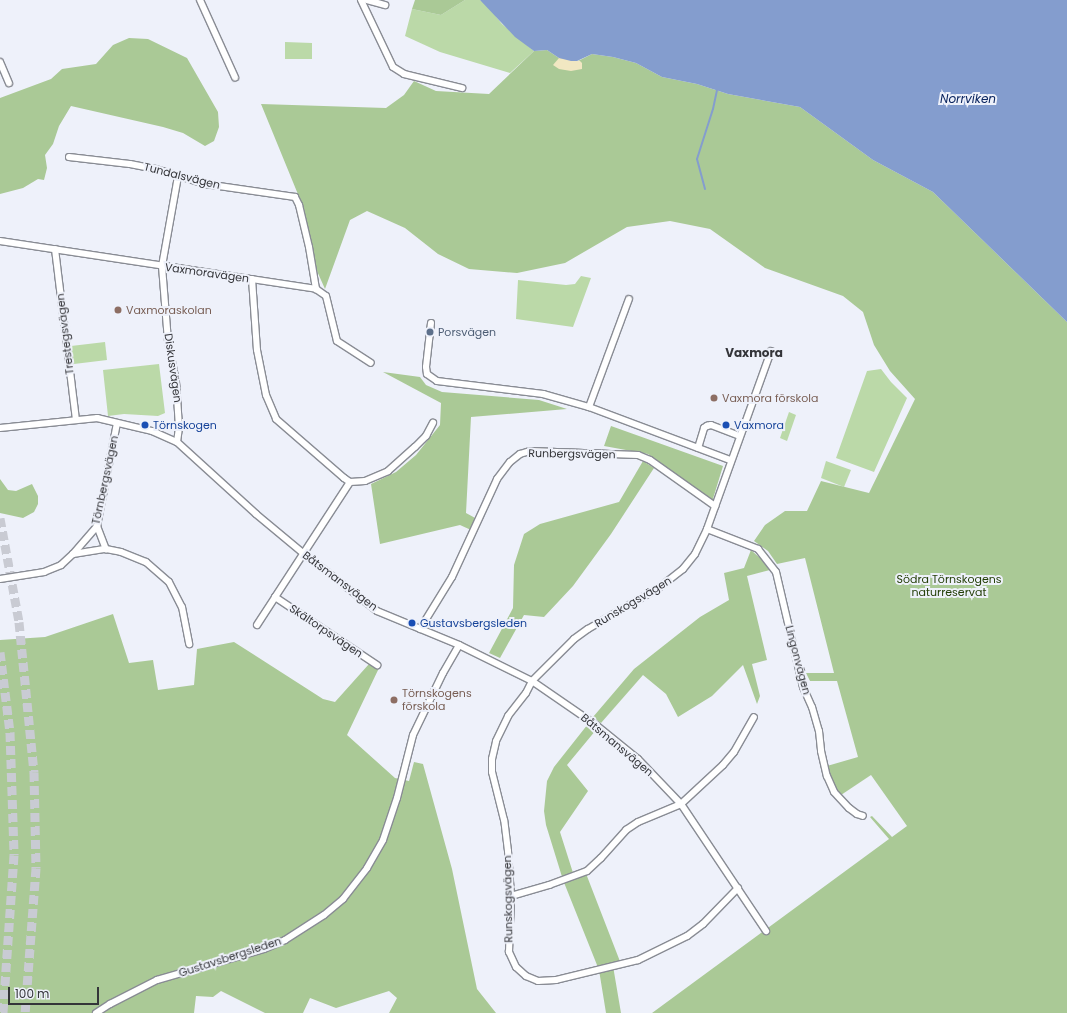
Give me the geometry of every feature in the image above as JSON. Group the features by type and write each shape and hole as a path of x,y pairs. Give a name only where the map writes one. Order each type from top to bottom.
{"street":[{"path":"200,0 236,77"},
{"path":"361,0 393,67 404,74 462,88"},
{"path":"367,0 386,5"},
{"path":"0,62 9,83"},
{"name":"Tundalsvägen","path":"69,157 130,164 206,184 295,197 299,205 309,247 316,289"},
{"name":"Diskusvägen","path":"178,176 162,266 168,341 176,382 180,428 178,442"},
{"name":"Vaxmoravägen","path":"0,240 316,289"},
{"name":"Trestegsvägen","path":"55,249 76,420"},
{"path":"252,279 257,350 266,395 276,419 350,482 365,481 388,471 416,447 426,436 433,423"},
{"path":"316,289 326,296 337,341 371,363"},
{"path":"589,407 629,299"},
{"path":"431,323 426,367 427,374 436,381 543,394 589,407 730,460 770,351"},
{"name":"Båtsmansvägen","path":"0,428 98,418 152,431 178,442 256,514 377,611 459,645 532,681 596,725 638,760 681,804 766,931"},
{"name":"Törnbergsvägen","path":"0,579 44,572 61,565 73,554 97,526 117,423"},
{"path":"698,448 704,428 707,426 711,425 740,436"},
{"name":"Runbergsvägen","path":"420,629 452,577 498,479 510,462 520,454 530,451 638,455 650,460 715,506"},
{"name":"Runskogsvägen","path":"730,460 707,528 695,554 678,574 660,587 588,629 574,639 532,681 526,693 508,716 496,741 492,759 492,772 504,820 510,896 509,952 520,973 538,981 567,978 638,960 687,936 703,924 738,888"},
{"path":"257,625 350,482"},
{"path":"97,526 106,549"},
{"name":"Lingonvägen","path":"707,528 758,549 776,572 803,687 812,707 819,731 821,751 828,776 834,792 857,814 864,816"},
{"path":"73,554 106,549 146,562 169,582 182,607 189,644"},
{"name":"Skältorpsvägen","path":"275,597 377,665"},
{"name":"Gustavsbergsleden","path":"96,1013 110,1004 157,980 264,949 285,940 324,915 342,899 367,868 383,840 397,798 413,735 443,673 459,645"},
{"path":"510,896 541,887 587,870 601,858 626,830 638,822 681,804 723,765 734,752 754,718"}],"green space":[{"path":"415,0 465,0 441,15 412,9"},
{"path":"465,0 480,0 486,4 502,24 534,51 510,73 440,52 405,36 412,9 441,15"},
{"path":"129,38 148,39 187,58 218,112 219,127 214,141 205,146 183,133 163,127 71,106 59,126 53,144 45,155 47,168 44,180 38,179 23,188 0,194 0,98 51,79 62,69 96,64 113,45"},
{"path":"285,42 312,43 312,59 285,59"},
{"name":"Södra Törnskogens naturreservat","path":"547,50 559,58 578,61 592,54 613,57 636,63 662,77 697,84 728,94 800,107 873,160 933,192 1067,322 1067,1013 652,1013 889,839 870,817 872,816 892,837 907,826 871,775 841,795 831,780 827,766 858,757 837,681 810,681 806,673 834,673 805,558 777,564 768,551 754,541 765,525 785,511 807,511 821,481 869,493 915,399 890,371 874,345 863,312 843,296 765,268 710,229 670,221 627,227 565,263 517,273 469,269 438,254 405,228 367,211 350,220 325,289 317,271 304,209 261,104 386,108 404,95 414,81 436,91 489,94 534,51"},
{"path":"581,276 591,278 573,327 516,319 518,280 566,285 575,284"},
{"path":"105,342 107,360 74,364 71,346"},
{"path":"159,364 165,413 158,416 124,414 108,416 103,370"},
{"path":"881,369 891,382 907,398 874,472 836,458 867,371"},
{"path":"383,372 420,377 426,385 442,392 539,400 567,409 471,417 466,513 477,519 471,530 460,525 380,544 371,484 396,472 416,455 440,425 441,403"},
{"path":"789,412 796,415 787,441 780,438"},
{"path":"611,426 723,466 712,502 648,454 604,446"},
{"path":"643,461 654,468 611,534 573,586 544,617 524,615 500,658 489,653 513,608 514,565 524,534 540,524 619,502"},
{"path":"826,461 851,470 844,487 821,478"},
{"path":"0,479 8,490 16,491 32,484 38,496 38,504 34,512 23,518 0,513"},
{"path":"751,550 770,570 747,576 767,660 752,664 760,696 757,704 743,665 712,696 678,717 666,694 643,675 601,723 593,717 634,669 700,617 729,600 724,573 744,568"},
{"path":"113,614 129,663 153,660 158,690 194,685 197,649 234,642 323,699 335,702 369,664 379,668 347,735 395,778 409,781 414,762 423,764 452,869 477,989 496,1013 389,1013 397,998 389,991 336,1008 310,998 303,1013 265,1013 221,991 213,997 196,996 194,1013 0,1013 0,640 45,637"},
{"path":"588,724 596,730 567,765 588,791 560,832 574,876 585,871 621,964 613,966 621,1013 606,1013 599,970 563,880 546,825 544,811 547,781 554,767"}],"sand":[{"path":"559,58 580,61 582,63 582,69 571,71 559,69 553,65"}],"water":[{"name":"Norrviken","path":"480,0 1067,0 1067,322 933,192 873,160 800,107 728,94 697,84 662,77 636,63 613,57 592,54 577,61 571,61 559,58 547,50 534,51 515,37"}],"waterway":[{"path":"705,189 697,159 713,109 717,90"}],"tunnel":[{"path":"0,518 19,622 34,772 36,868 25,1013"},
{"path":"0,652 10,732 14,855 3,1013"}],"place":[{"name":"Vaxmoraskolan","path":"118,310"},
{"name":"Porsvägen","path":"430,332"},
{"name":"Vaxmora förskola","path":"714,398"},
{"name":"Törnskogen","path":"145,425"},
{"name":"Vaxmora","path":"726,425"},
{"name":"Gustavsbergsleden","path":"412,623"},
{"name":"Törnskogens förskola","path":"394,700"}],"district":[{"name":"Vaxmora","path":"754,353"}]}
